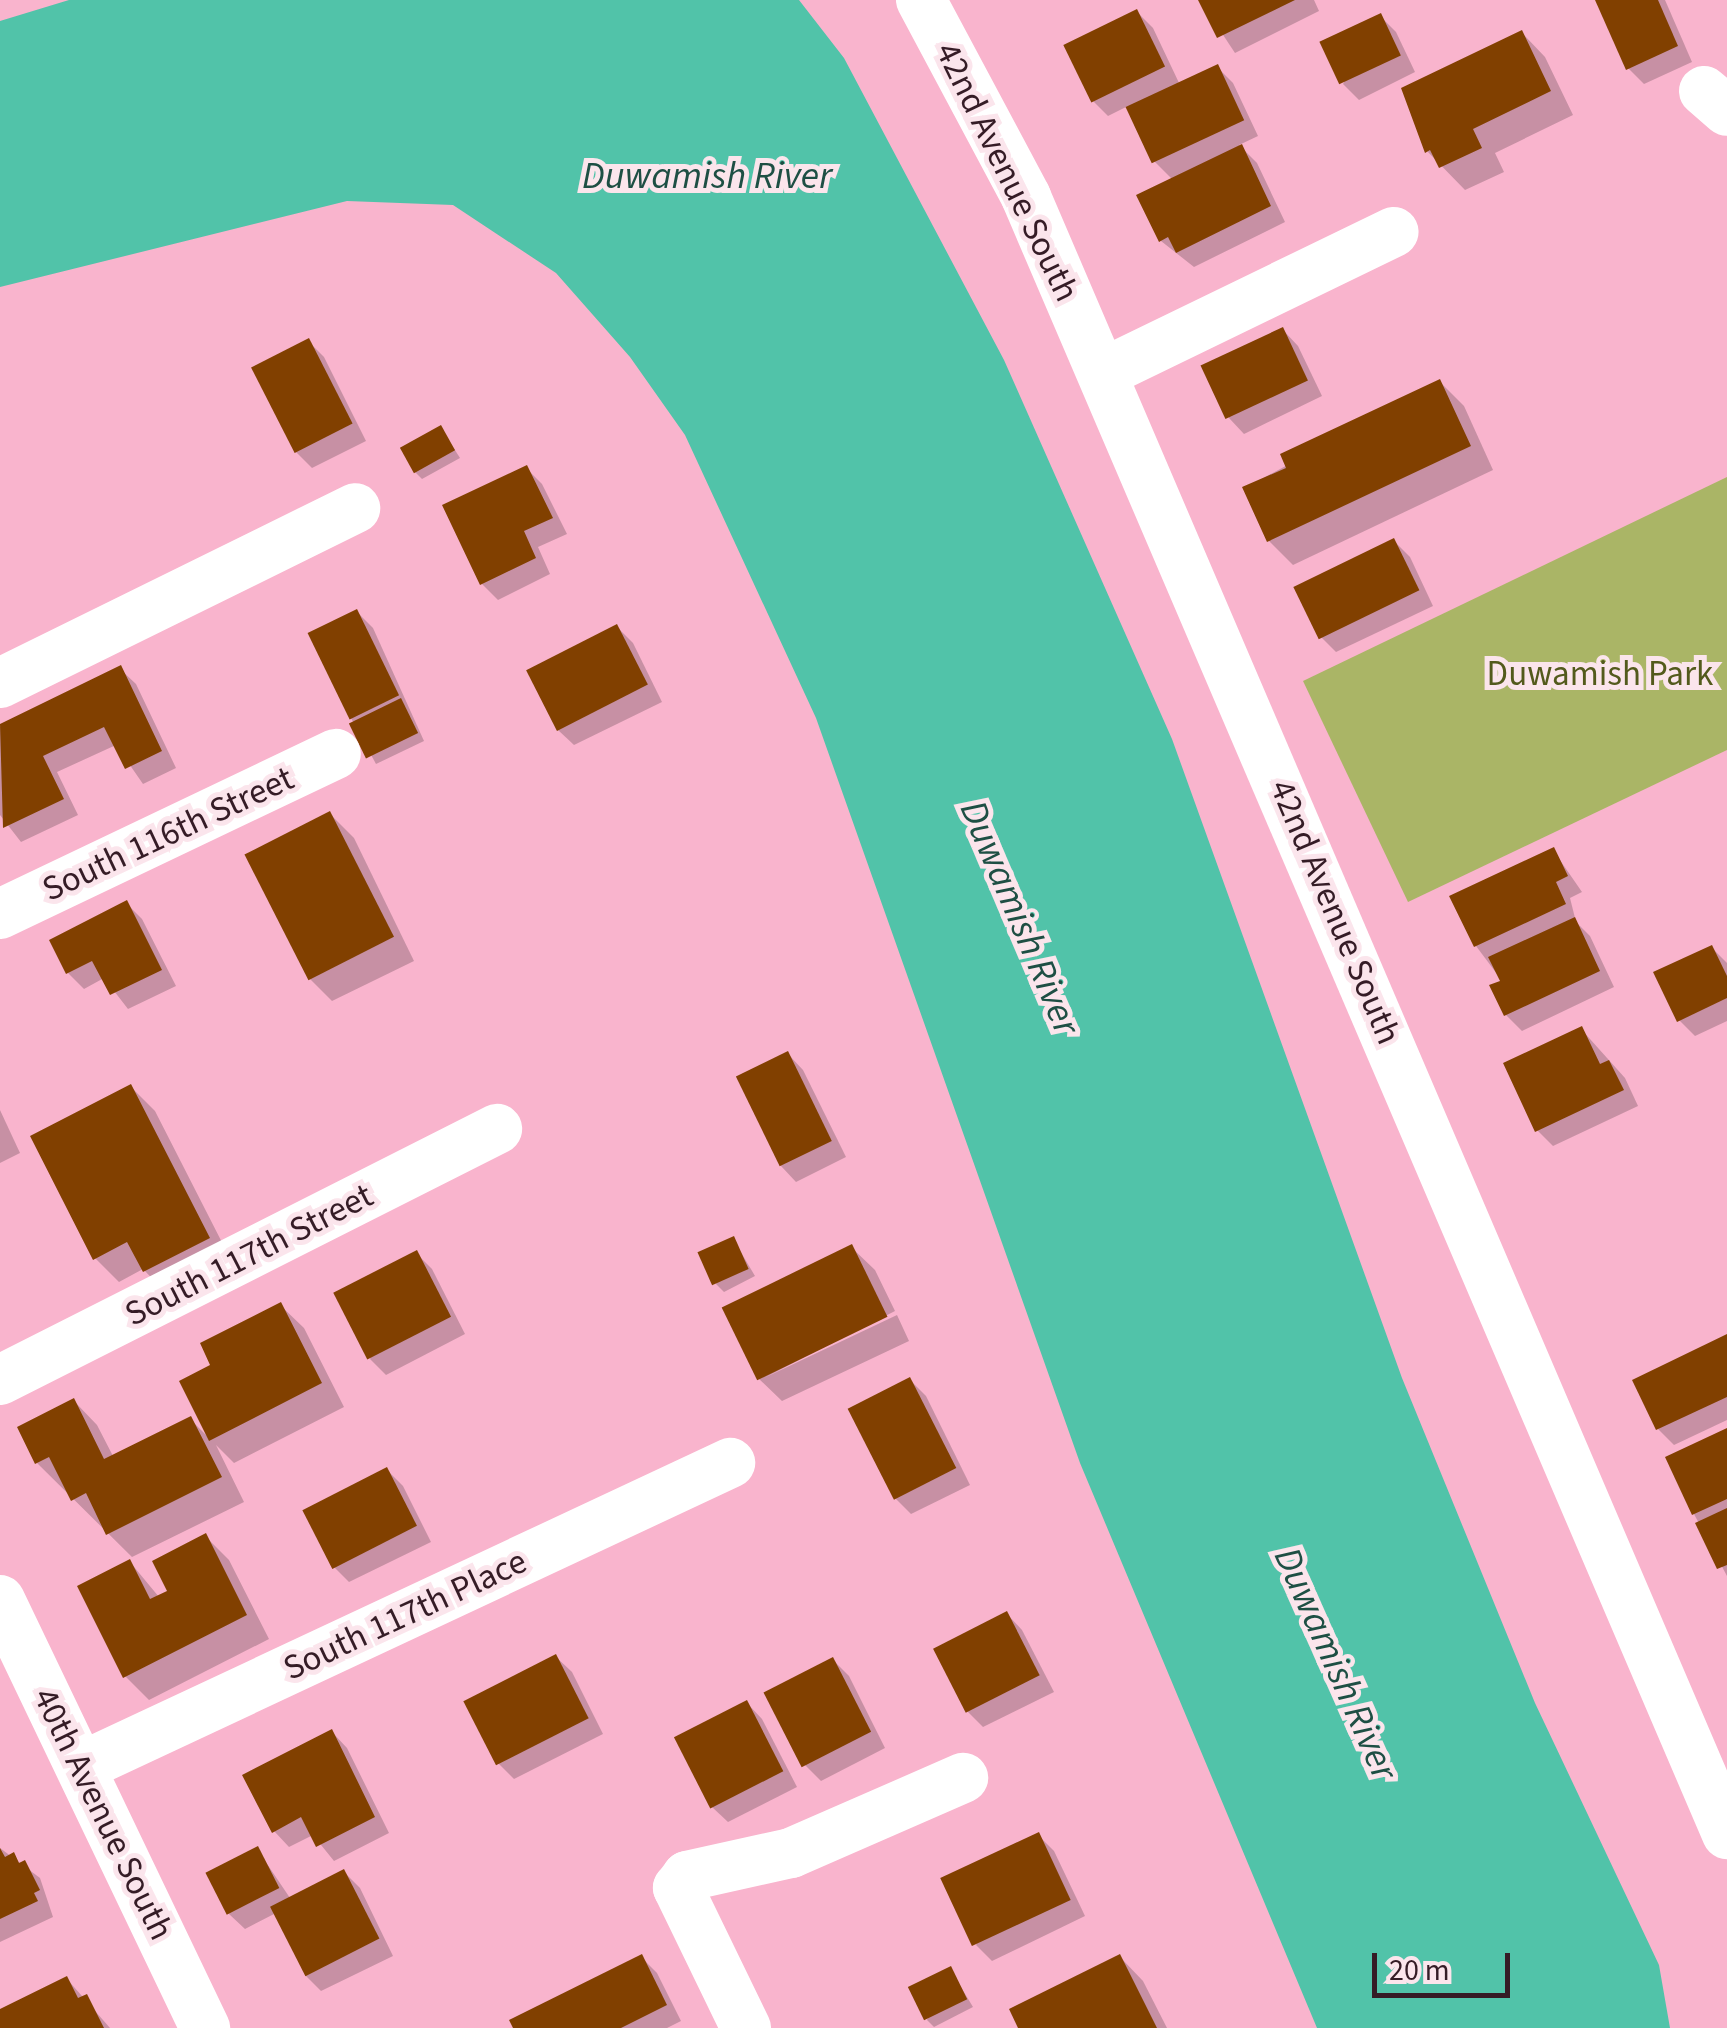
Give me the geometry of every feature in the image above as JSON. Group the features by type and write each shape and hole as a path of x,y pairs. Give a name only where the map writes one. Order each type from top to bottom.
{"street":[{"name":"42nd Avenue South","path":"921,0 1026,198 1103,373 1727,1834"},
{"path":"1103,373 1394,232"},
{"path":"0,682 355,508"},
{"name":"South 116th Street","path":"0,914 336,754"},
{"name":"South 117th Street","path":"0,1380 497,1129"},
{"name":"South 117th Place","path":"81,1767 730,1463"},
{"name":"40th Avenue South","path":"0,1600 205,2028"},
{"path":"746,2028 678,1888 705,1868 792,1853 849,1832 963,1778"}],"green space":[{"name":"Duwamish Park","path":"1727,477 1727,750 1408,902 1303,681"}],"water":[{"name":"Duwamish River","path":"69,0 799,0 844,58 1004,360 1172,739 1402,1378 1535,1703 1659,1965 1670,2028 1317,2028 1080,1463 816,718 685,435 630,357 556,273 453,205 347,201 0,287 0,21"}],"building":[{"path":"1198,0 1295,0 1217,38"},
{"path":"1595,0 1658,0 1678,46 1626,70"},
{"path":"1137,9 1165,67 1091,102 1063,45"},
{"path":"1381,13 1401,56 1339,84 1319,42"},
{"path":"1522,30 1551,91 1473,129 1482,148 1439,168 1430,150 1425,153 1401,88"},
{"path":"1218,64 1244,120 1152,163 1126,107"},
{"path":"1242,144 1271,206 1176,253 1168,237 1159,242 1136,195"},
{"path":"1283,327 1308,380 1225,419 1201,365"},
{"path":"309,338 353,424 295,453 251,368"},
{"path":"1440,379 1471,446 1267,542 1242,487 1286,468 1280,454"},
{"path":"441,425 455,450 414,473 400,448"},
{"path":"527,465 553,518 524,531 536,558 480,585 442,505"},
{"path":"1394,538 1419,590 1319,639 1293,587"},
{"path":"357,609 399,695 350,719 308,633"},
{"path":"617,624 648,685 557,731 526,670"},
{"path":"121,665 162,751 125,769 104,727 43,756 64,799 3,828 0,724"},
{"path":"401,698 418,733 366,758 349,723"},
{"path":"330,811 394,937 308,980 244,855"},
{"path":"1554,847 1568,876 1556,882 1566,904 1474,947 1449,896"},
{"path":"127,900 162,970 110,995 92,961 66,974 49,940"},
{"path":"1575,917 1600,971 1504,1016 1489,985 1500,981 1488,957"},
{"path":"1712,945 1727,976 1727,998 1677,1022 1653,972"},
{"path":"1582,1026 1600,1064 1609,1060 1624,1090 1535,1132 1503,1063"},
{"path":"788,1051 832,1141 780,1166 736,1076"},
{"path":"131,1084 210,1238 143,1272 127,1242 93,1260 30,1136"},
{"path":"734,1236 749,1269 712,1285 697,1252"},
{"path":"852,1244 888,1317 757,1380 722,1308"},
{"path":"417,1250 451,1317 367,1360 333,1293"},
{"path":"281,1302 322,1383 209,1441 179,1381 210,1365 200,1343"},
{"path":"1727,1334 1727,1397 1656,1430 1632,1380"},
{"path":"910,1377 956,1468 894,1500 848,1409"},
{"path":"74,1398 104,1459 191,1416 222,1477 106,1535 86,1493 71,1501 49,1457 35,1464 17,1427"},
{"path":"1727,1428 1727,1499 1692,1515 1665,1457"},
{"path":"387,1467 417,1526 332,1569 302,1510"},
{"path":"1727,1508 1727,1565 1717,1569 1695,1523"},
{"path":"206,1533 247,1615 123,1678 77,1586 130,1559 150,1599 167,1591 152,1561"},
{"path":"1007,1611 1040,1675 966,1713 933,1649"},
{"path":"556,1654 589,1718 496,1765 463,1701"},
{"path":"833,1657 871,1732 802,1767 764,1692"},
{"path":"747,1700 783,1771 710,1809 674,1737"},
{"path":"332,1729 375,1817 316,1847 301,1817 272,1833 242,1775"},
{"path":"1039,1832 1071,1900 972,1946 940,1878"},
{"path":"258,1846 279,1888 227,1915 205,1873"},
{"path":"0,1848 5,1857 14,1852 19,1863 25,1860 40,1890 34,1893 38,1901 0,1919"},
{"path":"344,1869 379,1938 305,1976 270,1907"},
{"path":"642,1954 667,2005 621,2028 513,2028 509,2020"},
{"path":"1120,1954 1157,2028 1018,2028 1009,2009"},
{"path":"951,1966 967,1999 924,2020 908,1987"},
{"path":"67,1976 78,1998 87,1994 104,2028 0,2028 0,2009"}]}
